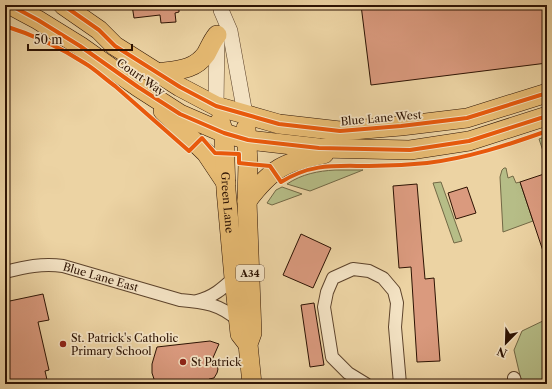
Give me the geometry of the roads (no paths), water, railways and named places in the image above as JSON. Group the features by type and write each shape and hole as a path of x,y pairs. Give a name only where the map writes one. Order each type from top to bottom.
{"highway":[{"name":"Court Way","path":"10,5 90,52 133,84 180,114 224,132"},
{"path":"38,5 102,48 119,64 133,84 206,153 226,183"},
{"name":"Court Way","path":"63,5 99,30 115,46 180,87 216,106"},
{"path":"5,16 49,35 66,37"},
{"path":"157,73 190,68 196,65 205,56 211,42 217,35"},
{"name":"Blue Lane West","path":"216,106 279,124 340,132 467,118 547,93"},
{"name":"Green Lane","path":"216,106 224,132 226,183 240,334 248,344"},
{"name":"Green Lane","path":"245,114 248,140 247,201 252,333 248,344 252,384"},
{"path":"224,132 248,140 284,145 347,149 410,150 469,141 547,116"},
{"path":"247,201 266,178 288,163 347,149"}],"street":[{"name":"Green Lane","path":"216,106 217,35 221,8"},
{"name":"Green Lane","path":"221,8 230,31 245,114"},
{"name":"Blue Lane East","path":"5,272 31,266 49,264 63,266 180,300 196,301 217,306 229,312 239,321"},
{"path":"366,384 348,373 332,357 324,307 327,292 333,278 353,269 369,271 383,278 394,291 397,303 395,327 400,384"},
{"name":"Blue Lane East","path":"196,301 206,299 218,293 234,278"}],"place":[{"name":"St. Patrick's Catholic Primary School","path":"63,344"},
{"name":"St Patrick","path":"183,362"}]}
